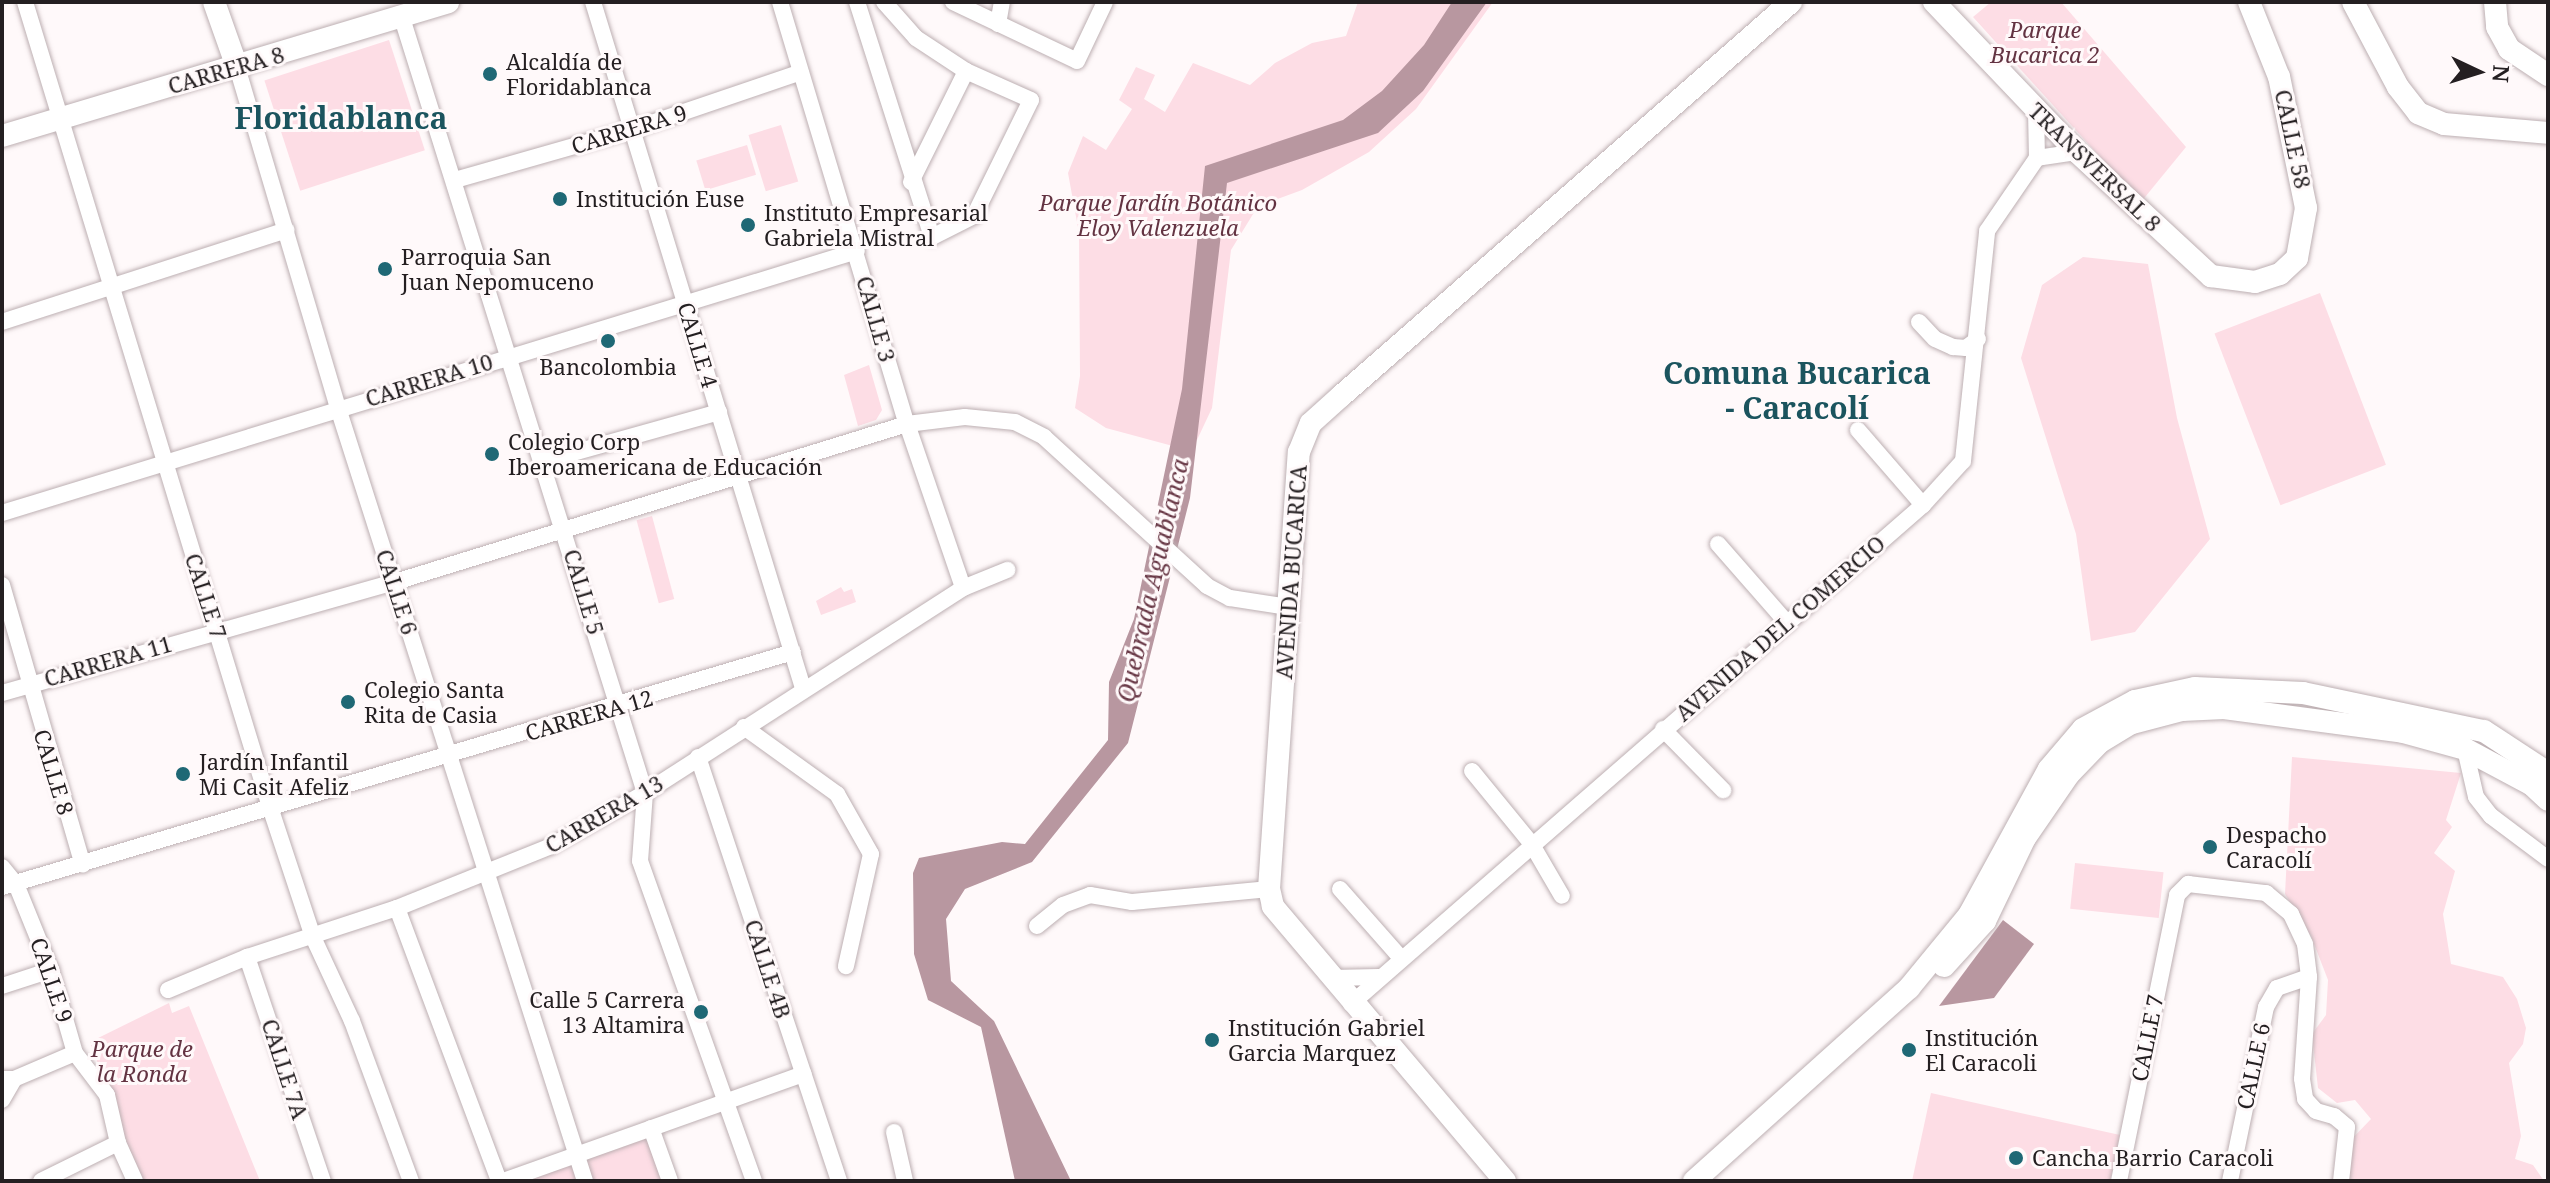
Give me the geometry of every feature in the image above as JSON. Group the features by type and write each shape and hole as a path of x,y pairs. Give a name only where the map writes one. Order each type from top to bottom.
{"main road":[{"name":"CALLE 6","path":"214,2 237,67"},
{"name":"CARRERA 8","path":"2,136 237,67 399,10 448,2"},
{"name":"AVENIDA BUCARICA","path":"1269,889 1299,452 1311,423 1791,2"},
{"name":"TRANSVERSAL 8","path":"1934,2 2036,112 2211,276 2255,282 2280,274"},
{"name":"CALLE 58","path":"2249,2 2279,77 2304,179 2304,239 2297,258 2280,274"},
{"path":"2353,2 2398,87 2418,113 2444,124 2548,133"},
{"path":"2495,2 2497,27 2509,49 2548,75"},
{"path":"1699,1180 1909,988 1969,915 2049,769 2083,729 2135,701 2195,688 2303,693 2484,731 2548,773"},
{"path":"1909,988 1949,962 1985,921 2025,838 2069,774 2100,742 2132,723 2182,710 2268,710 2403,732 2465,749 2532,785 2548,800"},
{"path":"1269,889 1273,906 1351,1004 1505,1181"}],"street":[{"name":"CALLE 7","path":"25,2 271,810 313,937 352,1021 411,1181"},
{"name":"CALLE 4","path":"593,2 803,688"},
{"name":"CALLE 3","path":"780,2 907,424 963,588"},
{"path":"857,2 911,182 932,237 967,223 1031,100 966,71 916,38 884,2"},
{"path":"953,2 1077,61 1105,2"},
{"path":"998,24 1002,2"},
{"name":"CALLE 5","path":"399,10 511,354 645,793 640,861 754,1181"},
{"name":"CALLE 6","path":"237,67 338,408 585,1181"},
{"path":"911,182 966,71"},
{"name":"CARRERA 9","path":"455,180 634,129 801,72"},
{"path":"2036,112 2037,158 2077,152"},
{"name":"AVENIDA DEL COMERCIO","path":"1351,1004 1400,957 1923,505 1969,448 1987,231 2037,158"},
{"path":"2,322 287,230"},
{"name":"CARRERA 10","path":"2,513 511,354 857,251"},
{"path":"1919,322 1935,339 1953,347 1966,348 1978,339"},
{"path":"544,461 719,412"},
{"name":"CARRERA 11","path":"2,693 27,683 395,582 907,424 965,417 1015,422 1044,437 1179,561 1230,598 1288,607"},
{"path":"1858,430 1923,505"},
{"path":"1718,544 1788,624"},
{"name":"CARRERA 13","path":"168,990 247,957 313,937 485,875 551,846 645,793 803,688 963,588 1007,570"},
{"name":"CALLE 8","path":"2,585 27,683 83,865"},
{"name":"CARRERA 12","path":"9,885 619,707 793,652"},
{"path":"69,672 74,690"},
{"path":"744,727 837,794 871,854 846,966"},
{"path":"1663,729 1723,790"},
{"path":"2465,749 2476,797 2491,816 2548,859"},
{"name":"CALLE 4B","path":"698,757 839,1181"},
{"path":"1472,771 1531,843 1562,896"},
{"name":"CALLE 9","path":"2,867 51,970 75,1053 107,1095 118,1143 135,1181"},
{"name":"CALLE 7","path":"2119,1181 2177,895 2188,884 2266,893 2291,914 2305,944 2309,977"},
{"path":"1037,926 1063,905 1090,895 1132,902 1269,889"},
{"path":"1340,889 1400,957"},
{"path":"397,908 501,1181 803,1074"},
{"name":"CALLE 7A","path":"247,957 323,1181"},
{"path":"2,986 51,970"},
{"path":"1331,978 1379,977"},
{"name":"CALLE 6","path":"2230,1181 2266,1007 2277,988 2309,977"},
{"path":"2309,977 2302,1079 2305,1099 2316,1111 2334,1116 2347,1127 2341,1181"},
{"path":"2,1100 8,1079 75,1053"},
{"path":"651,1128 670,1181"},
{"path":"894,1132 905,1181"},
{"path":"48,1179 118,1143"}],"green space":[{"name":"Parque Jardín Botánico Eloy Valenzuela","path":"1358,2 1493,2 1416,109 1369,152 1302,190 1258,206 1231,250 1212,408 1197,440 1184,449 1106,428 1075,408 1080,376 1079,233 1068,173 1083,136 1106,150 1132,109 1119,100 1136,67 1155,75 1144,99 1165,112 1193,63 1250,85 1275,63 1312,43 1346,36"},
{"name":"Parque Bucarica 2","path":"1991,2 2061,2 2186,147 2141,202 1973,17"},
{"path":"389,40 425,150 300,191 264,80"},
{"path":"781,125 798,181 766,191 748,135"},
{"path":"747,145 756,175 705,190 696,160"},
{"path":"2083,257 2148,264 2177,418 2210,539 2135,632 2091,641 2076,534 2021,358 2042,285"},
{"path":"2320,293 2386,465 2280,505 2215,333"},
{"path":"869,365 882,410 876,420 858,426 844,375"},
{"path":"652,516 674,599 659,603 637,520"},
{"path":"841,587 844,592 852,589 856,602 821,615 816,601"},
{"path":"2292,757 2461,773 2446,820 2452,827 2434,853 2455,871 2443,914 2451,964 2503,977 2517,999 2526,1028 2523,1044 2509,1063 2521,1136 2515,1159 2533,1165 2544,1181 2341,1181 2347,1144 2371,1119 2355,1100 2337,1103 2318,1088 2312,1034 2326,1015 2328,980 2311,936 2285,894"},
{"path":"2075,863 2164,872 2159,918 2070,909"},
{"name":"Parque de la Ronda","path":"169,1003 172,1013 189,1006 260,1181 141,1181 90,1042"},
{"name":"Cancha Barrio Caracoli","path":"1931,1093 2120,1135 2110,1181 1912,1181"},
{"path":"651,1128 670,1181 503,1181"}],"water":[{"name":"Quebrada Aguablanca","path":"1452,2 1487,2 1423,91 1378,133 1227,183 1190,498 1128,743 1032,862 965,889 946,919 951,981 994,1021 1071,1181 1015,1181 981,1027 928,1000 914,954 913,873 919,858 1002,842 1025,844 1108,740 1109,682 1134,619 1182,389 1205,166 1343,120 1382,91 1424,45"},
{"path":"2003,920 2034,944 1994,998 1939,1006"}],"place":[{"name":"Alcaldía de Floridablanca","path":"490,74"},
{"name":"Institución Euse","path":"560,199"},
{"name":"Instituto Empresarial Gabriela Mistral","path":"748,225"},
{"name":"Parroquia San Juan Nepomuceno","path":"385,269"},
{"name":"Bancolombia","path":"608,341"},
{"name":"Colegio Corp Iberoamericana de Educación","path":"492,454"},
{"name":"Colegio Santa Rita de Casia","path":"348,702"},
{"name":"Jardín Infantil Mi Casit Afeliz","path":"183,774"},
{"name":"Despacho Caracolí","path":"2210,847"},
{"name":"Calle 5 Carrera 13 Altamira","path":"701,1012"},
{"name":"Institución Gabriel Garcia Marquez","path":"1212,1040"},
{"name":"Institución El Caracoli","path":"1909,1050"},
{"name":"Cancha Barrio Caracoli","path":"2016,1158"}],"district":[{"name":"Floridablanca","path":"341,118"},
{"name":"Comuna Bucarica - Caracolí","path":"1797,390"}]}
